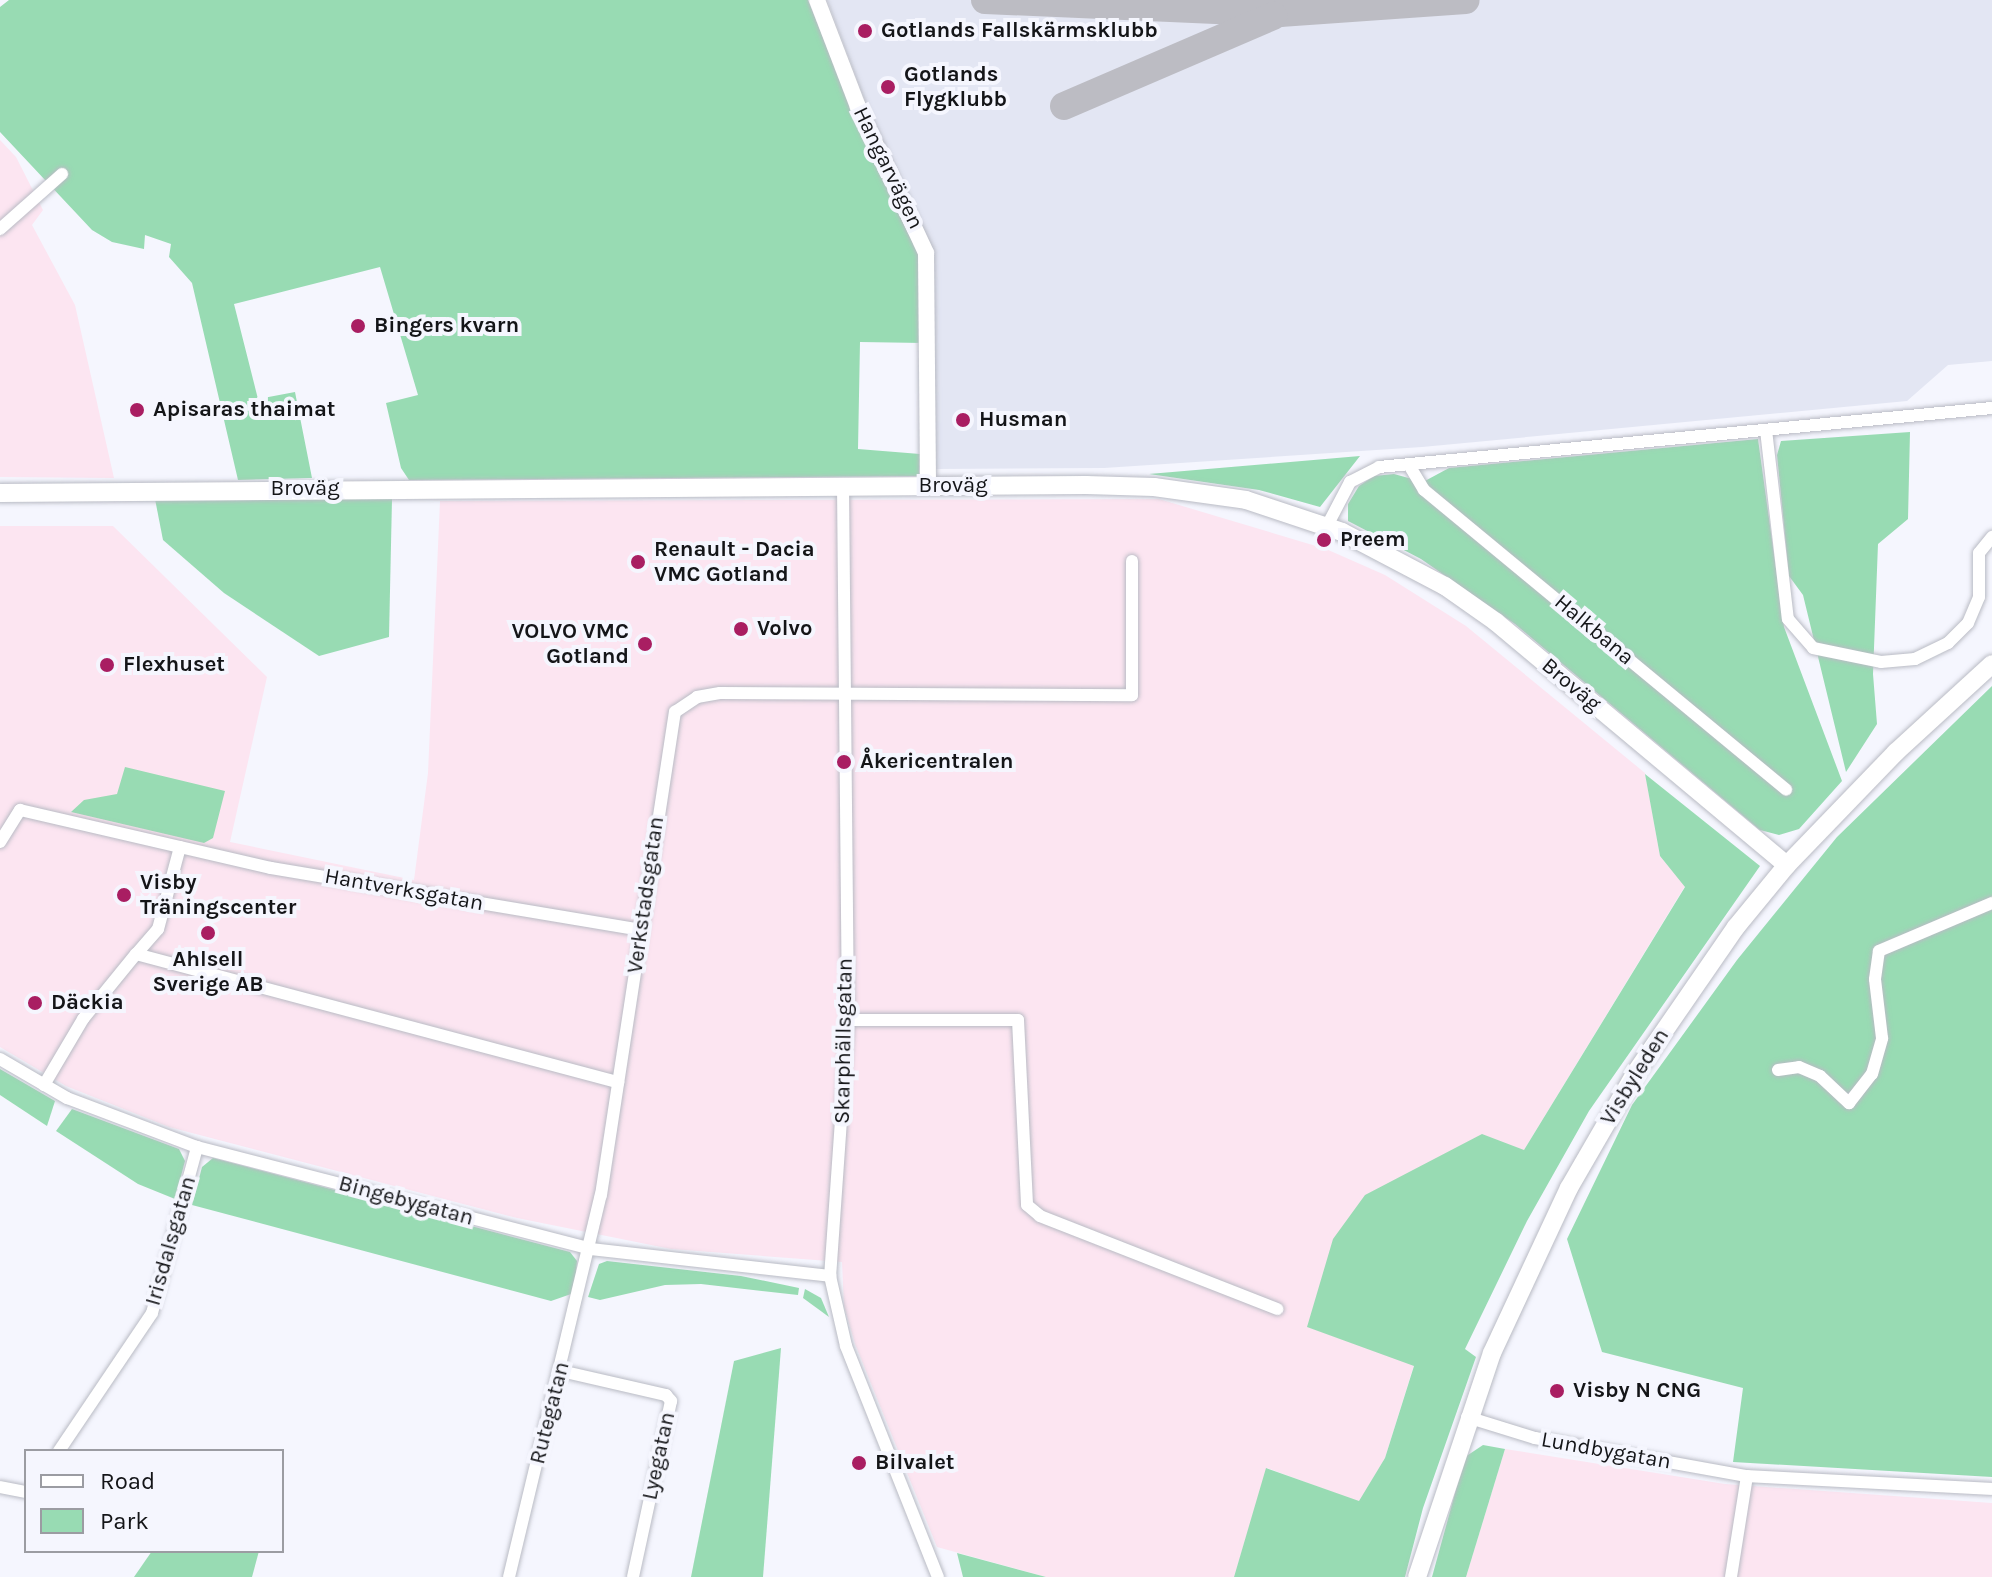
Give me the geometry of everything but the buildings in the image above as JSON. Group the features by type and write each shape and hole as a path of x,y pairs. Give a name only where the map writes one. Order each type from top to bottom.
{"main road":[{"name":"Broväg","path":"0,493 928,485 1154,487 1246,500 1327,526 1417,569 1496,622 1787,865"},
{"name":"Visbyleden","path":"1417,1577 1467,1417 1537,1252 1599,1134 1695,984 1787,865 1896,752 1992,664"}],"street":[{"name":"Hangarvägen","path":"817,0 858,107 926,253 928,485"},
{"path":"0,229 62,174"},
{"path":"1327,526 1359,474 1409,465 1992,408"},
{"path":"1766,430 1788,619 1813,648 1881,662 1915,659 1948,643 1968,623 1979,597 1979,553 1992,537"},
{"name":"Halkbana","path":"1409,465 1424,490 1786,790"},
{"name":"Skarphällsgatan","path":"843,486 848,1020 830,1276 846,1346 938,1577"},
{"path":"843,693 1132,695 1132,561"},
{"name":"Verkstadsgatan","path":"590,1249 675,712 697,697 720,693 843,693"},
{"name":"Hantverksgatan","path":"0,842 20,810 180,847 640,930"},
{"path":"44,1085 83,1019 158,929 180,847"},
{"path":"1778,1070 1799,1067 1820,1076 1849,1103 1872,1074 1882,1038 1875,979 1879,951 1992,903"},
{"path":"136,954 618,1082"},
{"path":"848,1020 1018,1020 1027,1205 1040,1216 1277,1309"},
{"name":"Bingebygatan","path":"0,1059 99,1112 197,1147 590,1249 830,1276"},
{"name":"Irisdalsgatan","path":"60,1449 152,1313 197,1147"},
{"name":"Rutegatan","path":"509,1577 590,1249"},
{"name":"Lyegatan","path":"561,1371 666,1395 671,1401 633,1577"},
{"name":"Lundbygatan","path":"1467,1417 1535,1438 1747,1476 1992,1489"},
{"path":"1731,1577 1747,1476"},
{"path":"0,1487 24,1492"}],"shaded area":[{"path":"827,0 1992,0 1992,361 1948,365 1907,401 1422,447 1104,468 936,469 933,249 870,114"},
{"path":"0,140 16,157 43,210 32,225 75,305 114,478 0,477"},
{"path":"1159,499 1326,549 1385,575 1466,626 1645,773 1660,856 1685,886 1524,1150 1308,1327 1414,1365 1385,1458 1359,1502 1267,1468 1234,1577 1046,1577 937,1547 855,1344 844,1306 842,1262 671,1249 517,1218 169,1127 66,1086 0,1047 0,526 113,526 267,677 230,842 414,880 428,773 440,501"},
{"path":"1505,1449 1725,1484 1992,1503 1992,1577 1466,1577"}],"green space":[{"path":"9,0 808,0 856,119 911,226 923,275 923,343 860,342 858,449 920,454 919,476 409,480 401,468 386,403 418,395 380,267 234,304 258,399 295,392 312,478 238,480 192,283 169,257 171,244 145,235 144,249 112,242 92,230 0,132 0,7"},
{"path":"1910,432 1908,519 1878,544 1873,674 1877,724 1846,772 1803,595 1789,576 1777,455 1781,441"},
{"path":"1758,439 1784,627 1842,781 1799,829 1779,835 1760,830 1515,624 1421,559 1348,521 1348,504 1359,486 1374,476 1394,474 1423,482 1449,468"},
{"path":"1360,456 1320,507 1259,490 1149,474"},
{"path":"155,499 392,499 389,637 319,656 224,593 163,540"},
{"path":"1992,686 1992,1477 1733,1462 1743,1388 1602,1352 1567,1239 1632,1105 1737,960 1837,837"},
{"path":"125,767 225,791 213,838 204,843 71,812 84,800 117,794"},
{"path":"1645,774 1760,866 1589,1111 1527,1221 1465,1349 1476,1357 1423,1508 1405,1577 1234,1577 1266,1468 1359,1501 1385,1458 1414,1366 1307,1327 1333,1239 1365,1195 1482,1134 1524,1150 1685,887 1660,856"},
{"path":"0,1069 55,1101 47,1126 0,1095"},
{"path":"72,1109 179,1149 185,1161 175,1199 138,1184 56,1131"},
{"path":"213,1158 570,1252 577,1261 574,1293 551,1301 192,1205 202,1167"},
{"path":"607,1261 741,1276 799,1288 798,1295 701,1284 665,1285 600,1300 588,1297 599,1264"},
{"path":"805,1289 821,1298 829,1317 803,1298"},
{"path":"781,1348 763,1577 691,1577 734,1361"},
{"path":"1483,1445 1505,1449 1466,1577 1432,1577 1465,1457"},
{"path":"151,1553 258,1553 252,1577 134,1577"},
{"path":"957,1553 1046,1577 963,1577"}],"taxiway":[{"path":"985,0 1280,13 1466,0"},
{"path":"1064,106 1273,16"}],"place":[{"name":"Gotlands Fallskärmsklubb","path":"865,31"},
{"name":"Gotlands Flygklubb","path":"888,87"},
{"name":"Bingers kvarn","path":"358,326"},
{"name":"Apisaras thaimat","path":"137,410"},
{"name":"Husman","path":"963,420"},
{"name":"Preem","path":"1324,540"},
{"name":"Renault - Dacia VMC Gotland","path":"638,562"},
{"name":"Volvo","path":"741,629"},
{"name":"VOLVO VMC Gotland","path":"645,644"},
{"name":"Flexhuset","path":"107,665"},
{"name":"Åkericentralen","path":"844,762"},
{"name":"Visby Träningscenter","path":"124,895"},
{"name":"Ahlsell Sverige AB","path":"208,933"},
{"name":"Däckia","path":"35,1003"},
{"name":"Visby N CNG","path":"1557,1391"},
{"name":"Bilvalet","path":"859,1463"}]}
